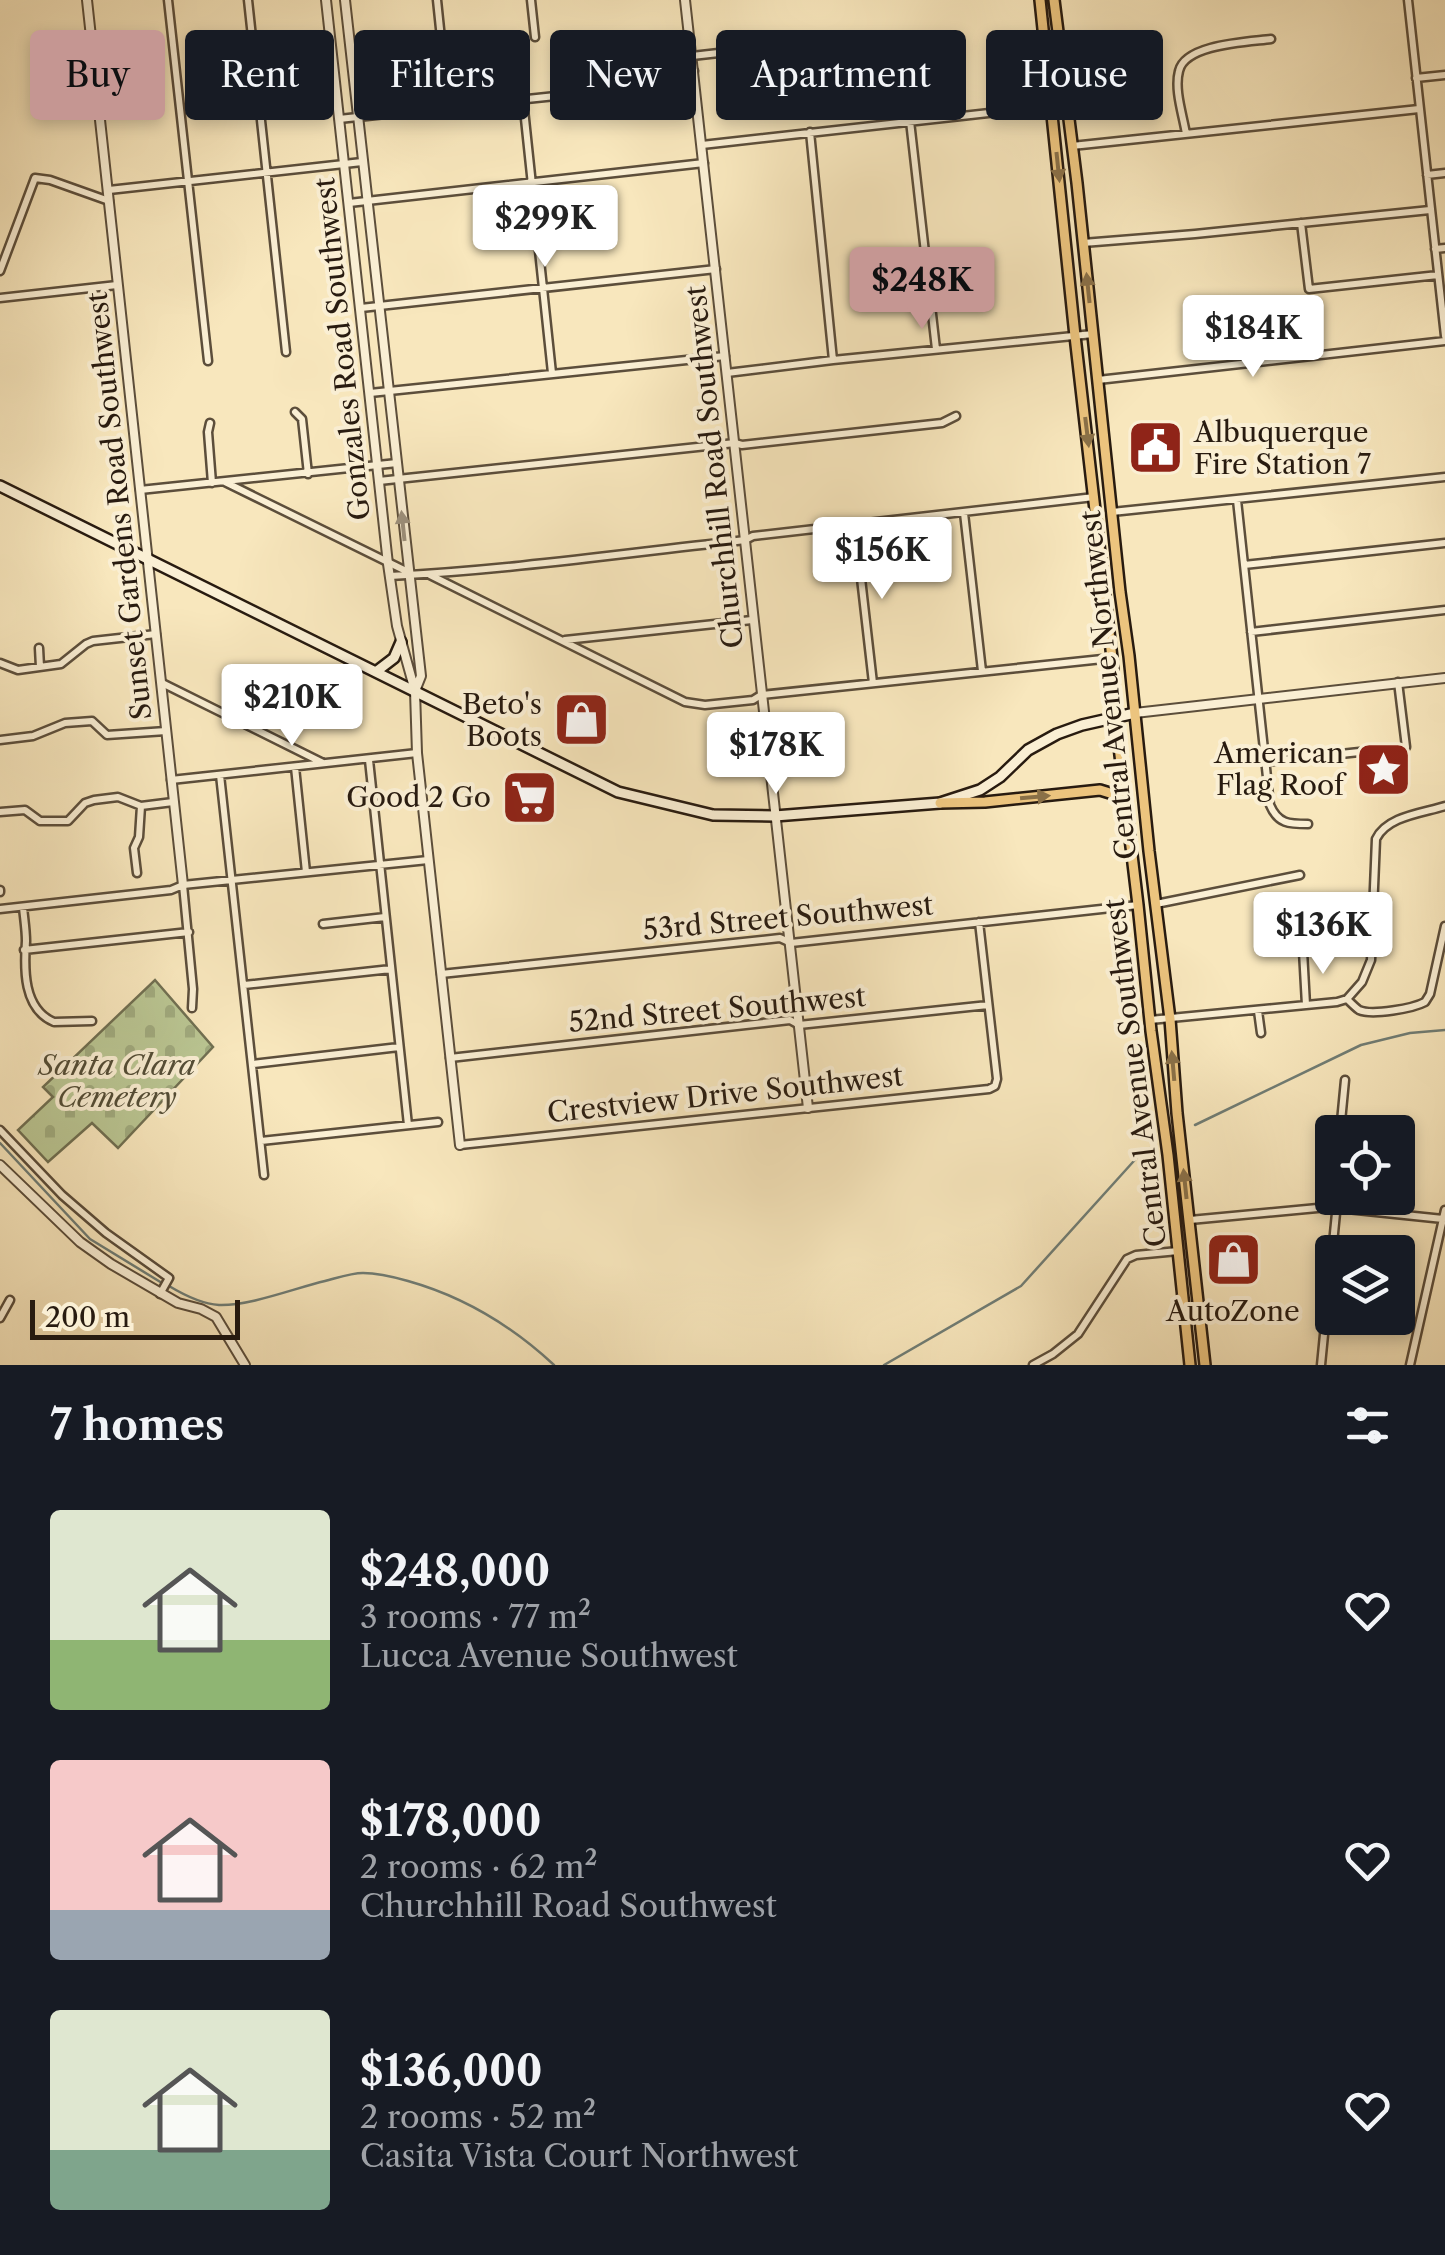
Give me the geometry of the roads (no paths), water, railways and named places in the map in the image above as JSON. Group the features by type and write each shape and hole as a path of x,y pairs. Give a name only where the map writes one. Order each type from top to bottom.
{"main road":[{"name":"Central Avenue Southwest","path":"1040,0 1043,30"},
{"name":"Central Avenue Northwest","path":"1054,0 1170,1018 1204,1365"},
{"name":"Central Avenue Southwest","path":"1053,120 1074,336 1190,1365"},
{"path":"0,486 618,792 713,814 775,816 1100,790 1126,803"},
{"path":"376,672 394,658 401,642"},
{"path":"940,803 980,790 1028,750 1057,734 1135,713"}],"street":[{"name":"Sunset Gardens Road Southwest","path":"87,0 188,932 192,1008"},
{"path":"168,0 208,361"},
{"path":"250,0 286,352"},
{"name":"Gonzales Road Southwest","path":"326,0 388,564 401,642 415,691 417,754 460,1145"},
{"name":"Gonzales Road Southwest","path":"345,0 354,81"},
{"path":"437,0 440,30"},
{"path":"531,0 535,36"},
{"name":"Churchhill Road Southwest","path":"686,0 689,30"},
{"path":"1098,380 1445,338 1408,0"},
{"path":"1186,134 1178,85 1183,60 1201,50 1271,38"},
{"path":"1416,78 1445,75"},
{"name":"Churchhill Road Southwest","path":"696,90 808,1108"},
{"path":"1072,146 1419,109"},
{"path":"339,119 354,117"},
{"name":"Gonzales Road Southwest","path":"358,120 421,676 415,691"},
{"path":"524,120 552,373"},
{"path":"702,145 910,120 936,349"},
{"path":"810,132 834,360"},
{"path":"109,190 362,162"},
{"path":"350,203 704,163"},
{"path":"1427,175 1445,173"},
{"path":"0,272 35,178 109,201"},
{"path":"1083,243 1430,210"},
{"path":"1301,224 1309,289 1438,275"},
{"path":"1435,250 1445,248"},
{"path":"361,308 716,269"},
{"path":"0,298 117,286"},
{"path":"727,374 1092,334"},
{"path":"370,394 726,356"},
{"path":"294,412 302,419 308,474"},
{"path":"379,481 942,424 956,416"},
{"path":"210,423 212,483"},
{"path":"140,490 396,463"},
{"path":"1112,512 1445,477"},
{"path":"225,482 408,574"},
{"path":"390,576 430,575 744,540 1094,497"},
{"path":"1236,500 1270,805 1274,815 1287,824 1308,824"},
{"path":"964,513 982,671"},
{"path":"855,525 873,683"},
{"path":"1244,565 1445,543"},
{"path":"430,575 694,705 1112,658"},
{"path":"1251,632 1445,610"},
{"path":"564,640 752,620"},
{"path":"0,663 18,670 61,664 94,640 156,634"},
{"path":"39,648 40,667"},
{"path":"1135,713 1445,678"},
{"path":"1266,762 1406,747 1398,682"},
{"path":"162,683 324,764"},
{"path":"0,740 33,736 64,723 92,721 106,735 166,731"},
{"path":"171,780 417,754"},
{"path":"369,760 408,1125"},
{"path":"295,767 306,872"},
{"path":"220,775 264,1175"},
{"path":"0,812 25,810 40,821 58,821 68,820 94,800 118,797 141,806 173,802"},
{"path":"136,873 134,848 139,837 141,806"},
{"path":"1150,1020 1347,999 1362,982 1371,960 1376,839 1381,829 1445,806"},
{"path":"0,909 170,890 183,885 428,860"},
{"path":"1155,904 1300,874"},
{"name":"53rd Street Southwest","path":"441,974 780,938 790,943 1138,905"},
{"path":"23,907 26,980 41,1014 54,1022 92,1020"},
{"path":"323,924 386,916"},
{"path":"979,922 988,1005"},
{"path":"1347,999 1364,1012 1410,1008 1425,1002 1445,926"},
{"path":"24,950 188,932"},
{"path":"1304,951 1306,1005"},
{"path":"244,985 391,969"},
{"name":"52nd Street Southwest","path":"450,1058 790,1020 799,1024 988,1005"},
{"name":"Crestview Drive Southwest","path":"460,1145 990,1089 996,1086 997,1079 988,1005"},
{"path":"1258,1011 1261,1033"},
{"path":"253,1064 399,1047"},
{"path":"1342,1115 1345,1080"},
{"path":"260,1141 438,1122"},
{"path":"0,1130 62,1195 106,1233 169,1278 160,1292"},
{"path":"0,1165 80,1242 178,1304 216,1317 245,1365"},
{"path":"1188,1220 1315,1207"},
{"path":"1410,1365 1445,1210"},
{"path":"1321,1365 1335,1215"},
{"path":"1407,1215 1443,1219"},
{"path":"1033,1365 1078,1334 1127,1259 1178,1251"},
{"path":"0,1318 10,1300"}],"waterway":[{"path":"1195,1125 1361,1045 1410,1033 1445,1030"},
{"path":"0,1143 90,1239 162,1283"},
{"path":"884,1365 1021,1286 1142,1152 1150,1148"},
{"path":"169,1286 206,1303 231,1305 354,1274 386,1276 468,1304 521,1337 554,1365"}],"place":[{"name":"Albuquerque Fire Station 7","path":"1155,448"},
{"name":"Beto's Boots","path":"581,720"},
{"name":"American Flag Roof","path":"1383,769"},
{"name":"Good 2 Go","path":"530,797"},
{"name":"AutoZone","path":"1233,1260"}],"park label":[{"name":"Santa Clara Cemetery","path":"117,1081"}]}
